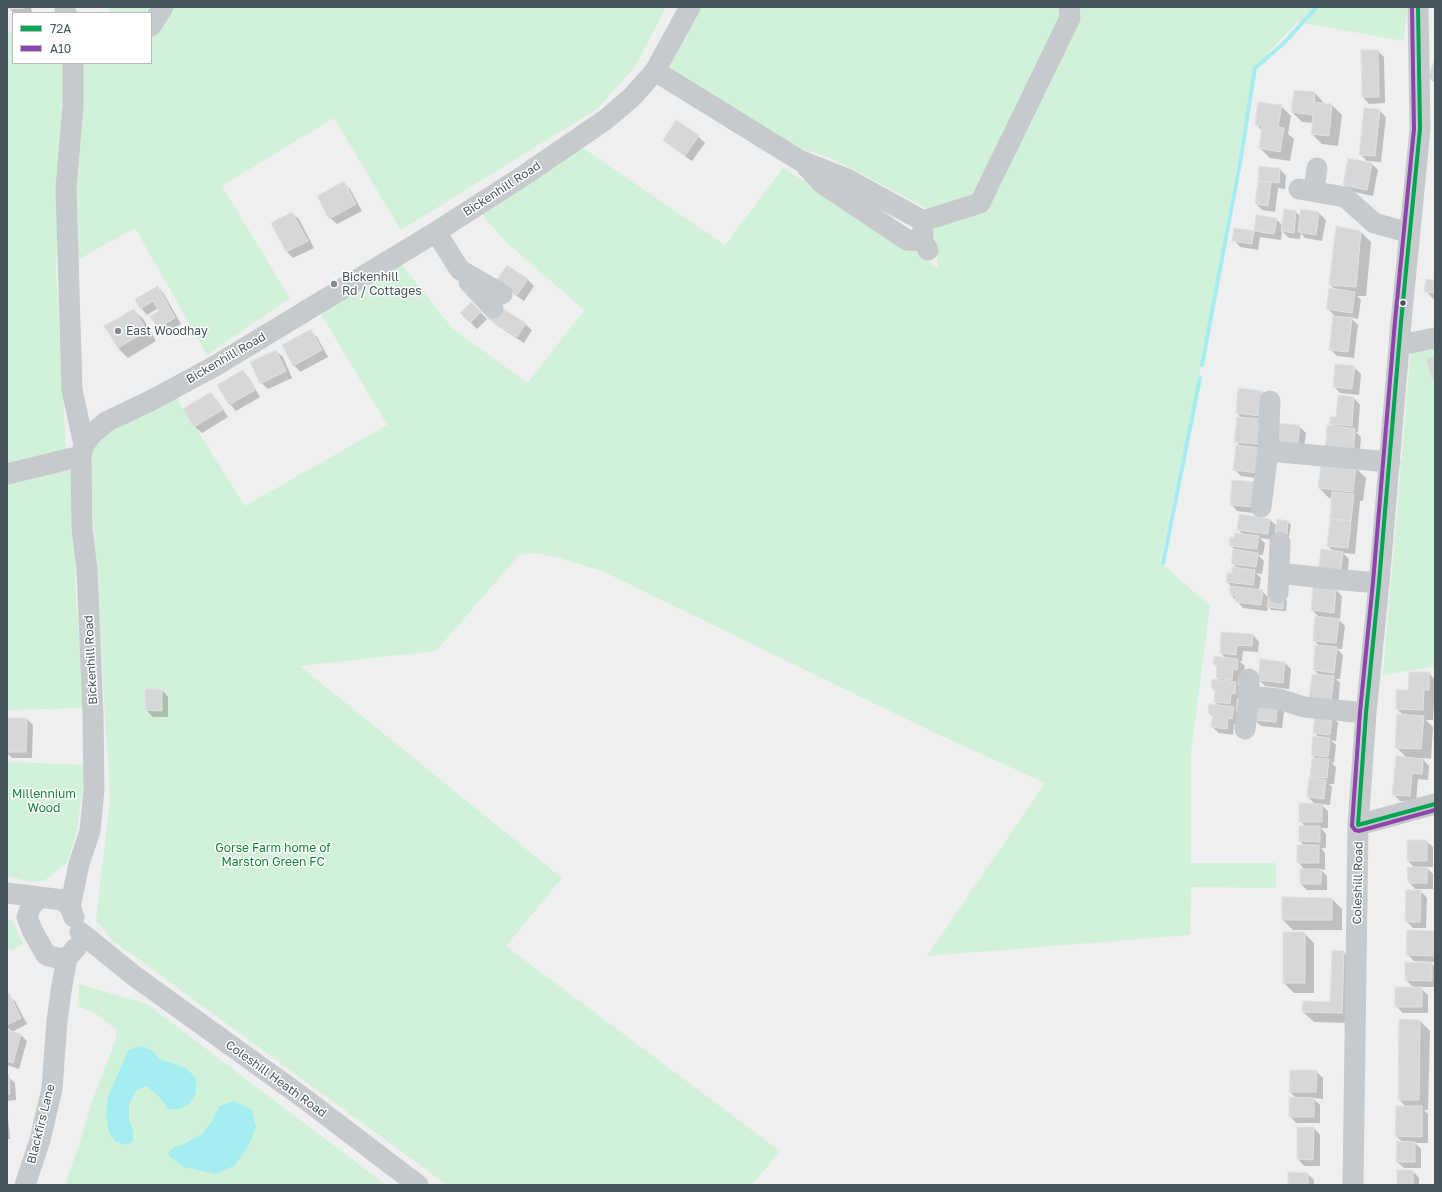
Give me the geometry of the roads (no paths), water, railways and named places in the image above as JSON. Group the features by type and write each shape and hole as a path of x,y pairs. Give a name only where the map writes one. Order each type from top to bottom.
{"street":[{"path":"152,24 163,7"},
{"name":"Bickenhill Road","path":"27,917 31,906 53,901 79,864 85,850 90,831 94,789 94,715 87,570 82,527 82,451 91,435 106,422 152,400 215,366 436,232 526,174 605,120 632,97 655,71 690,7"},
{"path":"655,71 799,160 847,178 924,238 980,203 1070,18 1069,7"},
{"name":"Coleshill Road","path":"1354,1185 1358,825 1366,712 1410,233 1428,132 1418,7"},
{"path":"7,474 82,451 72,390 66,188 72,106 73,64"},
{"path":"1317,168 1306,190 1345,197 1374,223 1410,233"},
{"path":"436,232 460,270 497,301"},
{"path":"1400,345 1435,338"},
{"path":"1261,507 1268,451 1270,401"},
{"path":"1268,451 1390,462"},
{"path":"1280,542 1279,583 1332,580 1379,583"},
{"path":"1245,729 1249,688 1304,707 1366,712"},
{"path":"1358,825 1435,804"},
{"path":"7,893 53,901 74,947 57,958 46,955"},
{"path":"7,900 27,917 32,930 46,955 61,991"},
{"name":"Coleshill Heath Road","path":"74,947 133,974 305,1099 418,1185"},
{"name":"Blackfirs Lane","path":"25,1185 40,1140 52,1089 57,1021 61,991 74,947"}],"water":[{"path":"140,1046 152,1050 159,1059 186,1068 196,1078 196,1093 189,1104 180,1109 168,1109 160,1098 147,1086 137,1090 129,1104 129,1120 133,1130 133,1141 126,1145 115,1141 109,1132 106,1114 107,1099 128,1050"},
{"path":"234,1101 252,1110 256,1127 249,1145 235,1165 216,1174 183,1167 170,1157 168,1153 173,1148 202,1134 212,1121 219,1106"}],"waterway":[{"path":"1202,365 1240,163 1255,68 1283,44 1317,7"},
{"path":"1163,563 1200,378"}],"place":[{"name":"Bickenhill Rd / Cottages","path":"334,284"},
{"name":"East Woodhay","path":"118,331"}],"park label":[{"name":"Millennium Wood","path":"44,801"},
{"name":"Gorse Farm home of Marston Green FC","path":"273,855"}]}
